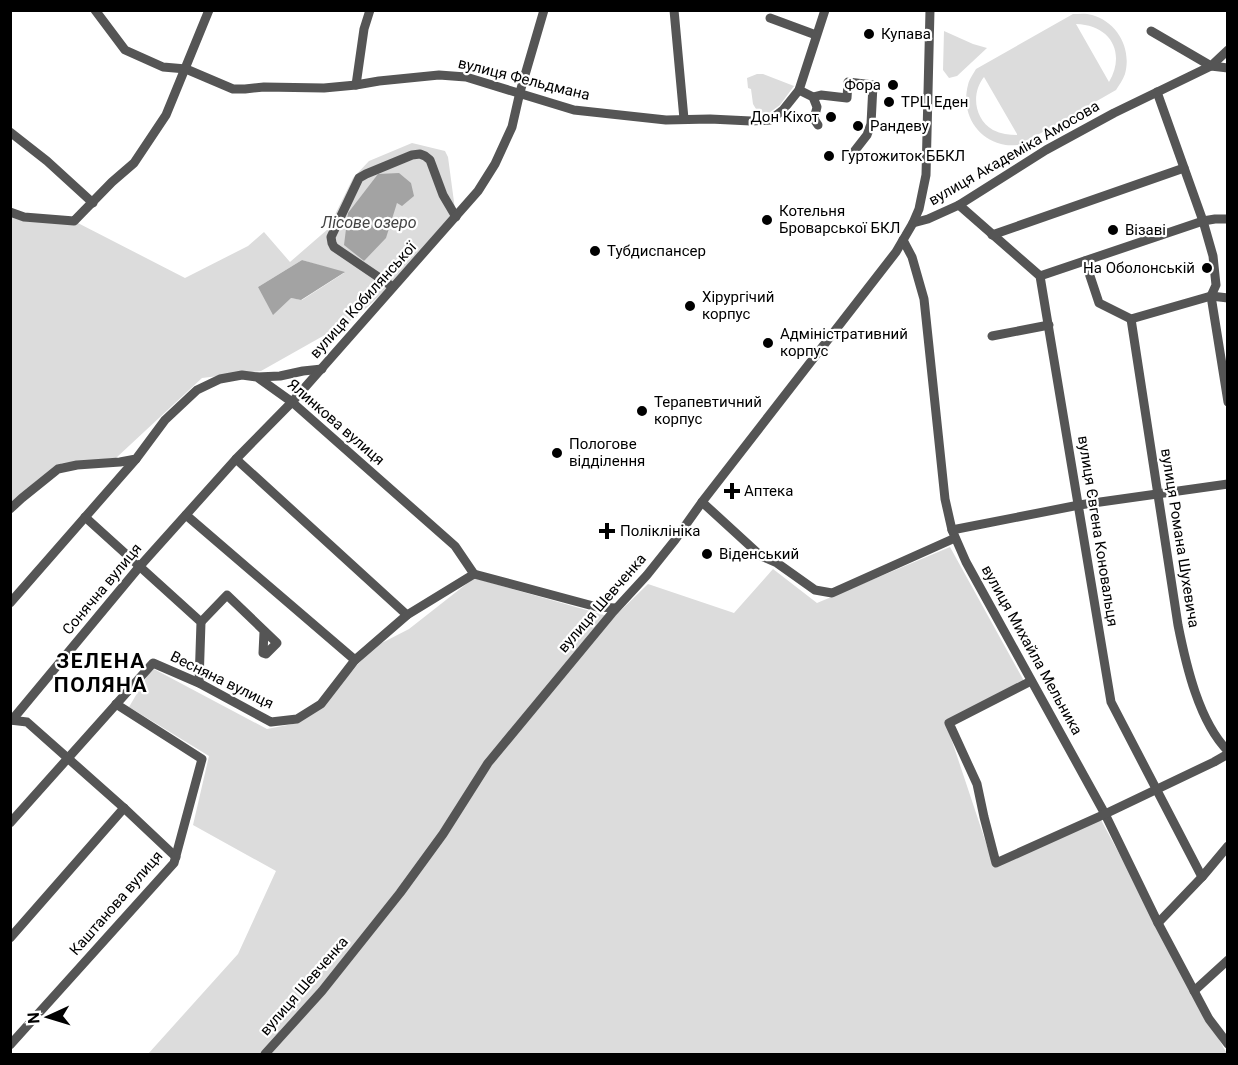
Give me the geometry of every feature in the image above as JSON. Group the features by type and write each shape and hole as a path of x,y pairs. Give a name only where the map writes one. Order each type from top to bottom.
{"street":[{"name":"вулиця Фельдмана","path":"95,10 125,50 163,68 186,69 233,88 324,88 439,75 466,77 574,110 666,120 751,121 770,120 783,110 799,90 825,10"},
{"path":"10,212 24,217 74,221 134,163 166,115 209,10"},
{"path":"356,85 364,29 370,10"},
{"name":"вулиця Кобилянської","path":"292,402 478,191 495,164 512,127 543,10"},
{"path":"674,10 684,119"},
{"name":"вулиця Шевченка","path":"265,1054 322,991 398,895 443,834 488,763 675,540 885,267 903,240 919,208 926,175 930,10"},
{"path":"770,18 816,35"},
{"path":"1151,31 1211,66 1227,68"},
{"path":"1211,66 1227,50"},
{"name":"вулиця Академіка Амосова","path":"913,223 959,205 1046,150 1211,66"},
{"path":"799,90 813,97 821,95 847,98 848,82 873,85 871,124 867,135 853,153"},
{"path":"1157,92 1203,221 1213,256 1216,285 1211,296 1227,402"},
{"path":"813,97 817,107 814,119 818,125"},
{"path":"10,132 47,160 93,203"},
{"path":"393,287 334,247 332,243 331,237 359,178 412,155 425,156 430,160 443,195 456,217"},
{"path":"992,235 1184,168"},
{"path":"959,205 1040,276 1203,221 1227,219"},
{"name":"вулиця Михайла Мельника","path":"903,240 912,257 924,299 945,499 954,534 966,562 1105,814 1158,923 1209,1020 1226,1038"},
{"path":"1085,261 1099,303 1131,319 1211,296 1227,298"},
{"name":"вулиця Євгена Коновальця","path":"1040,276 1111,702 1202,877"},
{"name":"вулиця Романа Шухевича","path":"1131,319 1186,667 1210,727 1227,752"},
{"path":"992,336 1049,326"},
{"path":"10,603 135,459 165,420 197,390 220,379 242,375 280,376 322,369"},
{"name":"Ялинкова вулиця","path":"257,377 292,402 455,546 474,574"},
{"name":"Сонячна вулиця","path":"11,720 140,566 236,459 292,402"},
{"path":"10,509 58,469 135,459"},
{"path":"236,459 407,615"},
{"path":"702,502 761,556 777,563 815,590 832,593 954,534 1079,505 1227,484"},
{"path":"186,515 355,660"},
{"path":"85,516 201,622"},
{"path":"474,574 614,610"},
{"name":"Весняна вулиця","path":"10,823 153,663 199,683 271,722 297,719 321,704 355,660 407,615 474,574"},
{"path":"199,683 201,622 227,596 264,632"},
{"path":"1031,681 949,723 977,784 996,863 1214,762 1227,752"},
{"name":"Каштанова вулиця","path":"10,1045 174,863 176,857 202,759 116,704"},
{"name":"Сонячна вулиця","path":"11,720 27,722 176,857"},
{"path":"10,938 124,808"},
{"path":"1158,923 1202,877 1227,846"},
{"path":"1194,991 1227,960"}],"shaded area":[{"path":"1073,14 1090,14 1109,24 1120,37 1127,64 1125,74 1116,90 1020,145 1006,145 992,141 972,122 966,95 969,81 976,69","holes":["1076,24 1098,29 1112,42 1116,61 1109,82","984,77 1017,134 1017,135 993,130 978,113 977,90"]},
{"path":"944,31 987,48 957,76 949,78 943,70"},
{"path":"763,74 794,86 780,105 769,113 759,114 753,104 751,89 748,88 747,78"},
{"path":"412,143 445,151 448,157 456,217 416,263 355,318 261,371 202,378 116,458 62,463 36,481 11,505 11,212 74,221 185,278 248,246 264,232 290,262 328,229 353,178 369,161","holes":["411,183 397,203 364,261 345,245","302,260 344,273 302,300 258,287"]},
{"path":"950,547 1024,681 946,723 994,867 1101,820 1227,1054 148,1054 238,954 276,871 193,825 209,756 129,707 152,668 267,729 298,723 321,707 372,648 409,629 474,578 604,615 610,621 648,584 734,613 773,569 817,603"}],"water":[{"name":"Лісове озеро","path":"399,173 411,183 414,196 402,206 397,203 386,238 364,261 344,245 348,213 378,174"},
{"path":"302,260 345,272 301,300 291,298 273,315 258,287"}],"place":[{"name":"Купава","path":"869,34"},
{"name":"Фора","path":"893,85"},
{"name":"ТРЦ Еден","path":"889,102"},
{"name":"Дон Кіхот","path":"831,117"},
{"name":"Рандеву","path":"858,126"},
{"name":"Гуртожиток ББКЛ","path":"829,156"},
{"name":"Котельня Броварської БКЛ","path":"767,220"},
{"name":"Візаві","path":"1113,230"},
{"name":"Тубдиспансер","path":"595,251"},
{"name":"На Оболонській","path":"1207,268"},
{"name":"Хірургічий корпус","path":"690,306"},
{"name":"Адміністративний корпус","path":"768,343"},
{"name":"Терапевтичний корпус","path":"642,411"},
{"name":"Пологове відділення","path":"557,453"},
{"name":"Аптека","path":"732,491"},
{"name":"Поліклініка","path":"607,531"},
{"name":"Віденський","path":"707,554"}],"district":[{"name":"ЗЕЛЕНА ПОЛЯНА","path":"101,673"}]}
